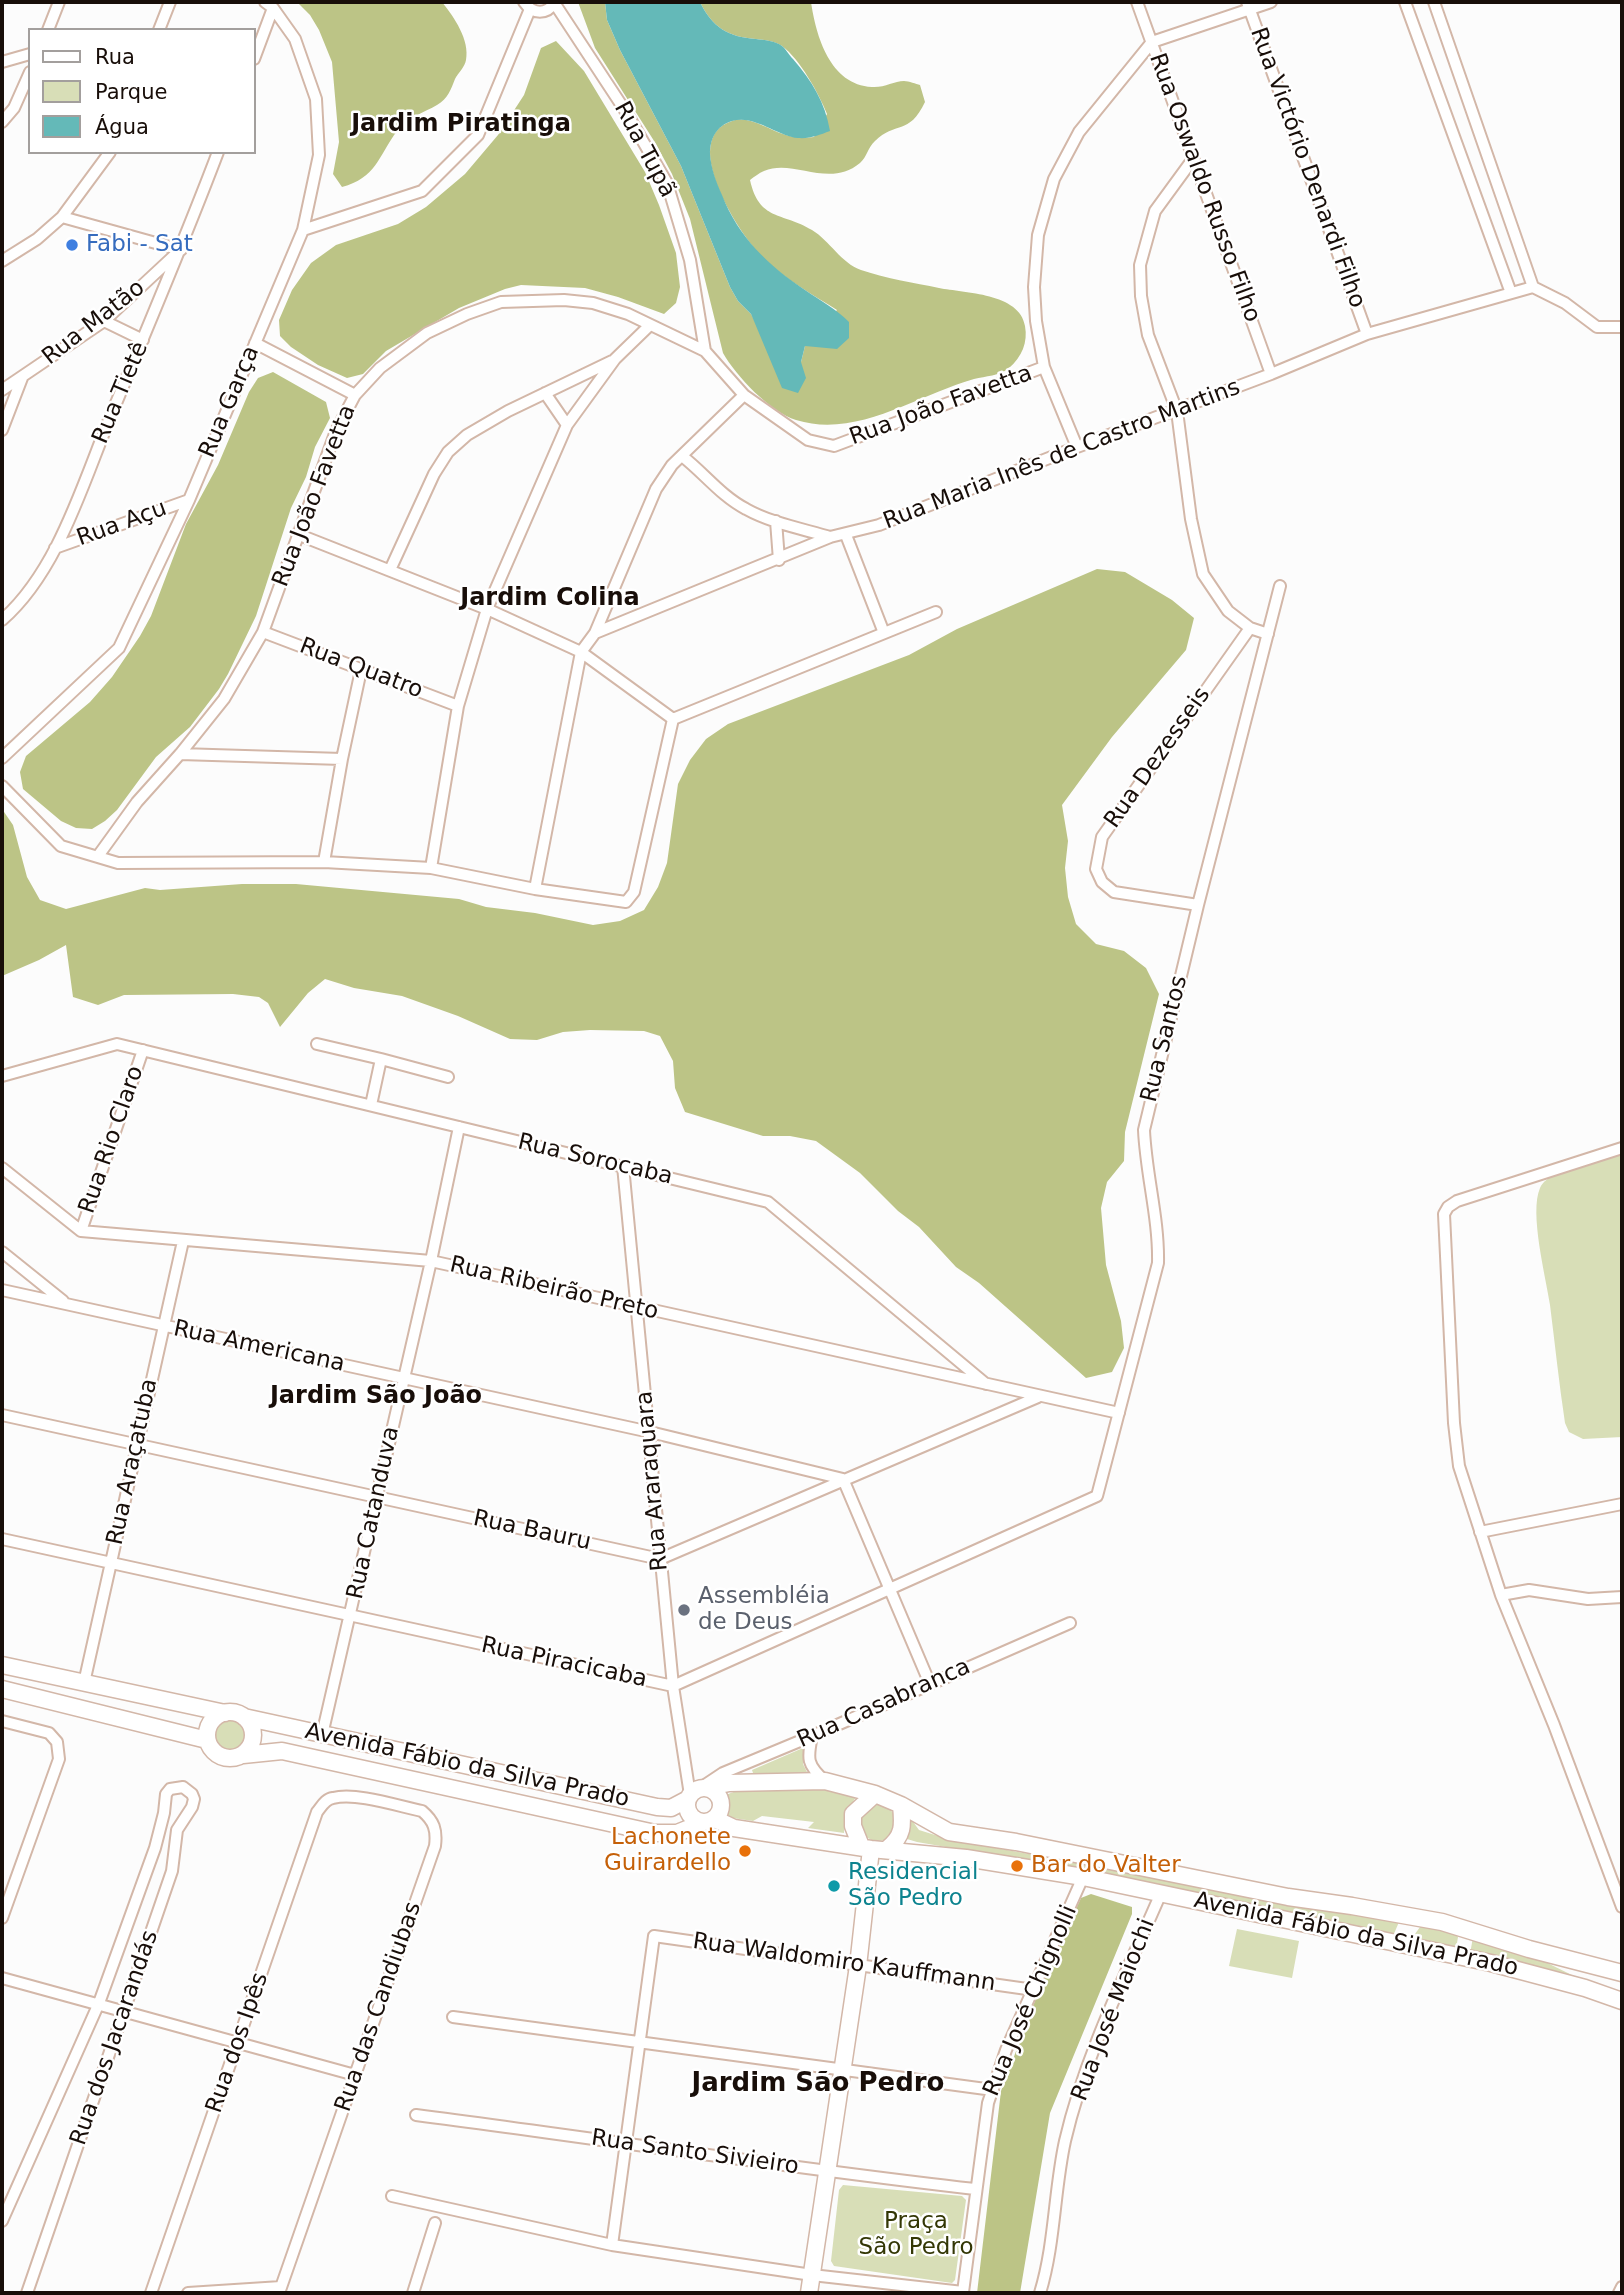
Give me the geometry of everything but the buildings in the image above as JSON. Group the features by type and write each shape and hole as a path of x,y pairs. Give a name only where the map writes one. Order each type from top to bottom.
{"main road":[{"path":"2,1665 235,1713 251,1724 254,1737 248,1750 236,1758 221,1757 214,1753 207,1740 206,1733 212,1721 225,1713"},
{"path":"2,1689 207,1740"},
{"name":"Avenida Fábio da Silva Prado","path":"244,1717 657,1807 671,1808 696,1792 729,1783 825,1782 875,1794 949,1832 1076,1853 1288,1897 1352,1906 1464,1928 1529,1949 1622,1973"},
{"name":"Avenida Fábio da Silva Prado","path":"243,1755 282,1751 655,1833 677,1833 708,1821 734,1828 966,1858 1083,1877 1491,1963 1585,1988 1622,2001"},
{"path":"711,1790 719,1797 721,1809 708,1821 689,1814 696,1792 711,1790"},
{"path":"809,2293 873,1848 853,1826 853,1814 875,1794"},
{"path":"873,1848 897,1841 902,1829 901,1805"},
{"path":"1409,1947 1404,1939 1404,1930 1409,1923 1421,1919"},
{"path":"1457,1957 1467,1947 1464,1928"}],"street":[{"path":"49,28 59,2"},
{"path":"160,28 170,2"},
{"name":"Rua Oswaldo Russo Filho","path":"1137,2 1271,374"},
{"path":"1077,447 1044,367 1036,321 1034,287 1038,235 1054,179 1079,132 1152,42 1248,6 1271,2"},
{"path":"1405,2 1511,293"},
{"path":"1434,2 1533,287 1565,303 1597,327 1622,327"},
{"path":"303,230 422,191 478,135 527,5 541,12 555,3"},
{"name":"Rua Tupã","path":"555,3 626,112 667,183 690,260 705,351"},
{"path":"256,52 269,5"},
{"name":"Rua Garça","path":"2,758 119,648 189,500 303,230 319,155 316,99 295,39 269,5"},
{"name":"Rua Victório Denardi Filho","path":"1248,6 1367,334"},
{"path":"2,62 28,55"},
{"path":"2,122 14,108 28,76"},
{"path":"2,261 37,239 62,217 109,154"},
{"name":"Rua Tietê","path":"2,620 20,605 55,548 75,506 181,250 217,154"},
{"path":"1193,159 1155,211 1140,265 1141,296 1148,335 1177,411 1191,519 1203,574 1228,611 1250,628 1268,634"},
{"path":"62,217 181,250"},
{"name":"Rua Matão","path":"2,390 104,321 181,250"},
{"name":"Rua Maria Inês de Castro Martins","path":"595,633 830,537 879,525 1077,447 1177,411 1367,334 1533,287"},
{"name":"Rua João Favetta","path":"99,856 137,802 224,699 263,632 336,431 355,395 380,368 427,333 501,302 564,300 593,303 628,314 705,351 744,394 808,440 834,446 1044,367"},
{"path":"104,321 143,340"},
{"path":"431,868 458,706 487,608 567,425 615,359 649,326"},
{"path":"255,343 355,395"},
{"path":"390,570 434,474 449,452 467,435 615,359"},
{"path":"2,430 22,378"},
{"path":"545,393 567,425"},
{"path":"535,889 581,652 595,633 656,489 672,465 744,394"},
{"path":"682,456 720,491 746,509 830,537"},
{"name":"Rua Açu","path":"55,548 189,500"},
{"path":"776,521 779,560"},
{"path":"298,534 487,608 581,652 673,719"},
{"path":"846,535 884,633"},
{"name":"Rua Santos","path":"1097,1496 1158,1263 1158,1242 1144,1130 1198,905 1280,586"},
{"path":"673,719 936,612"},
{"name":"Rua Dezesseis","path":"1198,905 1114,892 1102,882 1096,869 1098,854 1102,837 1250,628"},
{"name":"Rua Quatro","path":"263,632 458,706"},
{"path":"324,862 361,670"},
{"path":"2,786 61,846 118,863 324,862 431,868 535,889 626,902 634,892 673,719"},
{"path":"180,754 342,758"},
{"name":"Rua Sorocaba","path":"2,1076 117,1044 768,1202 988,1386"},
{"path":"317,1044 448,1077"},
{"name":"Rua Rio Claro","path":"81,1231 143,1049"},
{"path":"371,1105 381,1059"},
{"name":"Rua Catanduva","path":"322,1735 431,1261 458,1127"},
{"path":"1622,1148 1457,1201 1448,1207 1444,1214 1459,1466 1502,1595 1555,1725 1622,1908"},
{"name":"Rua Araraquara","path":"623,1166 673,1686 696,1792"},
{"path":"2,1168 81,1231"},
{"name":"Rua Ribeirão Preto","path":"81,1231 431,1261 1119,1413"},
{"name":"Rua Araçatuba","path":"84,1683 183,1241"},
{"path":"2,1252 65,1303"},
{"name":"Rua Americana","path":"2,1290 650,1432 843,1479"},
{"path":"660,1559 1038,1397"},
{"name":"Rua Bauru","path":"2,1415 660,1559"},
{"path":"843,1479 930,1684"},
{"name":"Rua Piracicaba","path":"2,1539 673,1686 1097,1496"},
{"path":"1479,1532 1622,1504"},
{"path":"1502,1595 1529,1590 1588,1599 1622,1597"},
{"name":"Rua Casabranca","path":"696,1792 723,1773 1070,1623"},
{"path":"2,1721 49,1733 57,1742 60,1759 2,1917"},
{"path":"812,1736 808,1755 811,1770 825,1782"},
{"name":"Rua dos Jacarandás","path":"27,2293 172,1871 177,1830 192,1807 192,1794 183,1787 175,1787 166,1794 155,1848 99,2003"},
{"name":"Rua das Candiubas","path":"280,2290 435,1846 436,1836 430,1818 422,1811 349,1797 331,1798"},
{"name":"Rua dos Ipês","path":"151,2293 240,2042 317,1812 323,1803 331,1798"},
{"name":"Rua José Chignolli","path":"963,2292 988,2103 1006,2050 1083,1877"},
{"name":"Rua José Maiochi","path":"1040,2293 1048,2268 1065,2141 1093,2050 1161,1893"},
{"name":"Rua Waldomiro Kauffmann","path":"640,2041 653,1936 1034,1990"},
{"path":"2,1978 355,2075"},
{"path":"2,2221 99,2003"},
{"path":"453,2017 993,2090"},
{"path":"612,2245 640,2041"},
{"name":"Rua Santo Sivieiro","path":"416,2115 828,2173 975,2189"},
{"path":"392,2196 612,2245 812,2275 963,2292"},
{"path":"413,2293 435,2223"},
{"path":"1619,2293 1622,2287"},
{"path":"188,2293 280,2290"}],"green space":[{"path":"297,2 442,2 456,22 466,45 465,63 444,100 406,123 397,131 369,172 342,187 333,174 339,142 332,62 319,30 310,15"},
{"path":"578,2 605,2 607,20 620,50 681,166 730,287 759,329 801,362 805,346 837,310 783,275 755,249 719,190 712,167 710,147 716,131 732,121 745,120 787,135 814,137 827,114 808,77 789,52 776,43 729,33 710,18 700,2 811,2 821,43 845,78 872,87 904,81 920,85 925,102 919,113 907,124 882,135 860,163 848,170 824,174 787,168 764,171 750,180 754,193 766,209 812,230 854,267 900,280 990,296 1013,307 1021,315 1026,332 1023,349 1017,359 1001,373 952,386 886,413 842,424 796,420 765,401 736,372 723,353 690,219 672,174 595,48"},
{"path":"556,41 584,71 645,172 676,253 680,287 676,303 664,314 585,288 521,285 459,308 386,351 363,374 347,378 318,365 291,347 280,336 279,320 292,290 311,263 336,245 398,224 426,207 465,174 498,135 524,95 541,48"},
{"path":"273,372 326,402 330,418 315,447 306,477 291,508 256,616 228,674 190,727 156,757 117,810 105,821 92,829 76,828 61,821 23,789 20,772 26,756 90,702 112,677 140,636 151,616 186,524 218,465 249,392 258,378"},
{"path":"1097,569 1125,572 1172,600 1194,618 1186,650 1112,737 1062,805 1068,841 1065,868 1068,897 1076,924 1096,944 1124,951 1146,968 1159,994 1125,1132 1124,1161 1107,1182 1101,1208 1106,1265 1121,1321 1124,1348 1112,1372 1086,1378 979,1283 956,1267 919,1227 898,1211 860,1173 816,1141 790,1136 763,1136 685,1112 675,1088 673,1061 660,1036 644,1031 590,1030 563,1032 537,1040 510,1039 458,1016 402,996 354,988 325,979 308,993 280,1027 268,1003 259,997 233,994 124,995 98,1005 73,997 66,945 2,976 2,809 13,825 27,877 40,900 66,909 145,888 160,890 242,884 296,884 459,899 486,907 535,913 593,925 620,921 644,910 658,887 667,863 678,784 690,760 706,739 728,724 909,655 957,629"},
{"path":"1622,1153 1622,1437 1583,1439 1569,1432 1565,1423 1537,1229 1537,1199 1543,1183 1555,1174"},
{"path":"230,1719 242,1724 247,1736 242,1748 230,1753 218,1748 213,1736 218,1724"},
{"path":"803,1748 803,1764 808,1774 753,1773 752,1770"},
{"path":"791,1787 830,1790 856,1797 845,1814 844,1833 808,1828 814,1822 762,1816 753,1821 726,1817 724,1796 748,1789"},
{"path":"878,1805 891,1810 896,1823 891,1836 878,1841 865,1836 860,1823 865,1810"},
{"path":"911,1819 919,1830 951,1840 1288,1905 1399,1922 1393,1936 1085,1871 917,1842 907,1839 907,1821"},
{"path":"1091,1894 1132,1907 1132,1914 1050,2113 1020,2293 977,2293 1001,2091 1038,1993 1081,1898"},
{"path":"1420,1927 1454,1932 1458,1937 1457,1943 1453,1948 1418,1941 1415,1934"},
{"path":"1237,1929 1299,1941 1292,1978 1229,1966"},
{"path":"1473,1937 1527,1953 1580,1979 1470,1954"},
{"name":"Praça São Pedro","path":"843,2185 962,2196 966,2200 955,2280 952,2283 834,2266 831,2261 839,2190"}],"water":[{"path":"605,2 700,2 710,18 729,33 782,46 817,92 830,131 798,138 749,120 732,121 718,130 710,148 711,164 718,185 729,210 746,237 779,271 849,322 849,338 837,349 805,346 801,362 806,378 798,393 782,388 751,314 738,301 730,287 681,166 620,50 607,20"}],"place":[{"name":"Fabi - Sat","path":"72,245"},
{"name":"Assembléia de Deus","path":"684,1610"},
{"name":"Lachonete Guirardello","path":"745,1851"},
{"name":"Bar do Valter","path":"1017,1866"},
{"name":"Residencial São Pedro","path":"834,1886"}],"district":[{"name":"Jardim Piratinga","path":"461,125"},
{"name":"Jardim Colina","path":"550,599"},
{"name":"Jardim São João","path":"376,1397"},
{"name":"Jardim São Pedro","path":"818,2084"}]}
